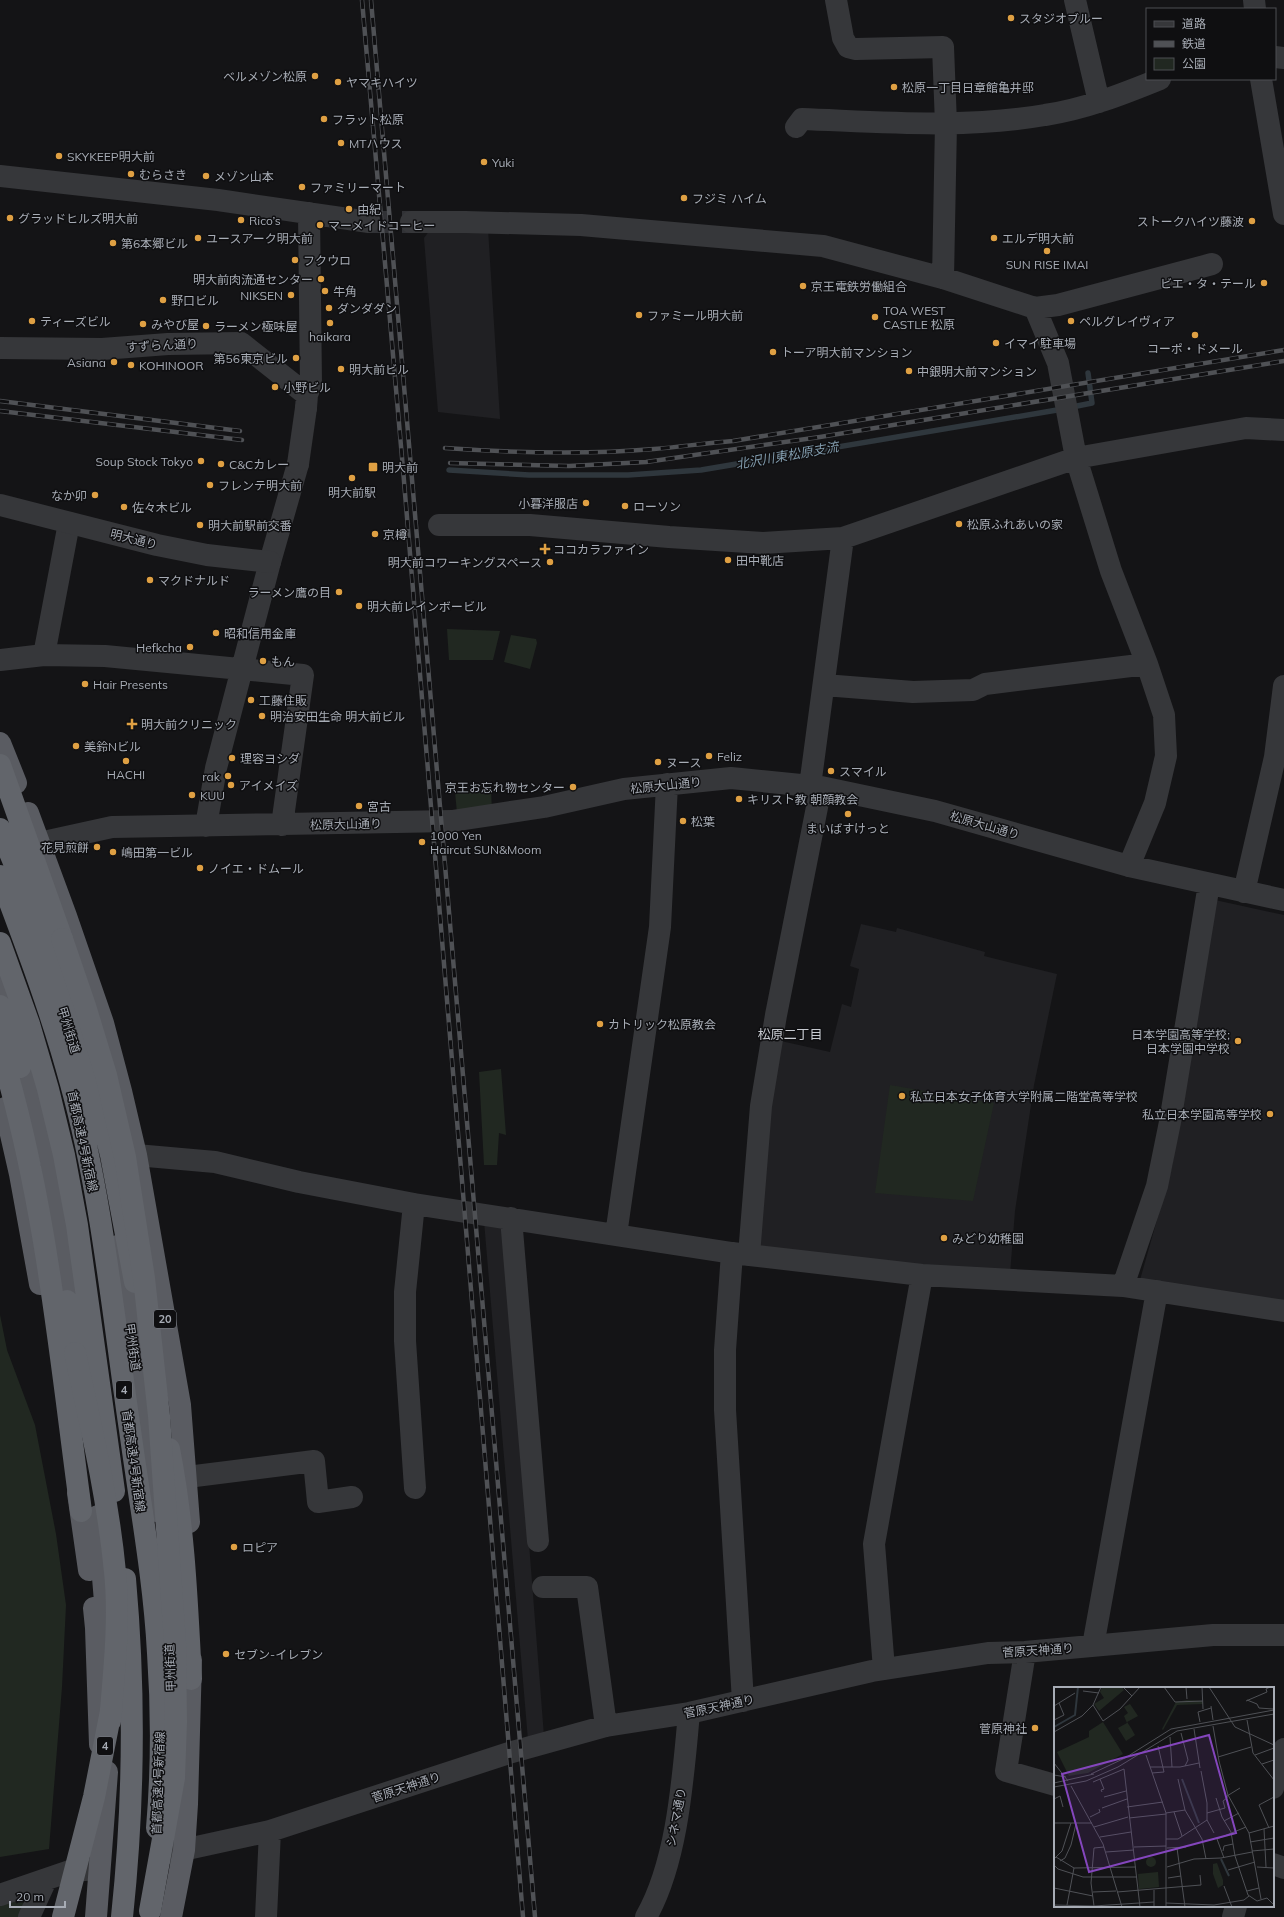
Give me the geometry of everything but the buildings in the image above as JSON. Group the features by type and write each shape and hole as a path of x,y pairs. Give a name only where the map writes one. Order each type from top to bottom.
{"highway":[{"name":"20","path":"0,744 39,843 103,1023 122,1091 136,1154 180,1405 187,1477 192,1578 191,1679 187,1804 176,1851 171,1917"},
{"path":"0,765 62,938 106,1075 125,1157 144,1278 159,1416 175,1642 176,1722 174,1778 155,1915"},
{"path":"0,829 48,944 72,1010 92,1078 111,1155 133,1276 175,1480 188,1607 191,1679"},
{"name":"甲州街道","path":"0,841 66,1018 84,1080 100,1149 113,1217 154,1488 169,1644 176,1851 155,1915"},
{"name":"首都高速4号新宿線","path":"0,876 51,1018 71,1085 87,1152 103,1244 149,1567 158,1651 161,1722 155,1915"},
{"name":"首都高速4号新宿線","path":"0,943 29,1024 48,1089 64,1155 77,1225 125,1571 131,1644 133,1722 130,1799 122,1917"},
{"path":"0,984 35,1095 51,1162 81,1352 107,1610 109,1741 96,1917"},
{"path":"0,1006 4,1039 15,1099 32,1171 42,1233 96,1628 100,1735 99,1869"},
{"path":"4,1039 28,1095 44,1168 75,1353 105,1493 115,1574 116,1645 110,1721"},
{"path":"0,1089 20,1174 81,1511"},
{"name":"4","path":"63,1917 94,1797 110,1721 121,1645 125,1571"}],"street":[{"path":"836,0 843,38 848,47 856,49 944,47 946,124 943,278"},
{"path":"1075,0 1099,102"},
{"path":"796,127 802,119 946,124 990,122 1045,115 1099,102 1157,80"},
{"path":"1262,80 1284,214"},
{"path":"0,176 218,200 369,222"},
{"path":"206,826 216,768 270,562 298,464 306,402 311,384 309,213"},
{"path":"410,222 581,225 823,246 943,278 1035,308 1058,305 1212,264"},
{"path":"1035,308 1058,363 1076,458 1111,570 1147,664 1164,715 1166,756 1155,803 1129,866"},
{"name":"すずらん通り","path":"0,348 102,349 168,344 240,343 306,402"},
{"path":"439,524 530,525 669,537 764,543 843,538 1076,458 1246,428 1284,430"},
{"name":"明大通り","path":"0,504 158,545 207,555 270,562"},
{"path":"44,655 69,523"},
{"path":"743,1701 725,1410 725,1350 741,1254 761,1106 816,786 824,686 843,538"},
{"path":"0,660 44,655 105,656 303,675 282,825"},
{"path":"824,686 913,692 973,690 985,684 1147,664"},
{"path":"1244,892 1280,758 1284,686"},
{"name":"松原大山通り","path":"39,843 112,827 452,821 544,806 624,789 731,778 816,786 935,811 1129,866 1284,900"},
{"path":"616,1235 660,927 667,784"},
{"path":"1123,1286 1157,1186 1170,1122 1210,884"},
{"path":"136,1154 215,1162 314,1185 414,1204 741,1254 922,1275 1123,1286 1284,1311"},
{"path":"414,1204 405,1292 404,1341 415,1488"},
{"path":"511,1218 538,1541"},
{"path":"884,1669 874,1544 922,1275"},
{"path":"1093,1646 1157,1291"},
{"path":"187,1477 314,1461 318,1502 352,1497"},
{"path":"543,1587 587,1587 606,1726"},
{"name":"菅原天神通り","path":"176,1851 270,1831 509,1753 606,1726 689,1713 818,1682 884,1669 988,1654 1213,1635 1284,1635"},
{"path":"1025,1652 1006,1771 1054,1785"},
{"name":"シネマ通り","path":"654,1914 675,1832 684,1771 689,1713"},
{"path":"1274,1785 1284,1750"},
{"path":"266,1917 270,1831"},
{"path":"1274,1864 1284,1868"},
{"path":"0,1895 70,1871 99,1869"},
{"path":"29,1917 46,1880"},
{"path":"1232,1917 1236,1907"}],"shaded area":[{"path":"488,229 500,419 438,412 424,238 430,230"},
{"name":"日本学園高等学校; 日本学園中学校","path":"1215,900 1284,915 1284,1303 1140,1280 1172,1167"},
{"name":"私立日本女子体育大学附属二階堂高等学校","path":"861,924 896,932 897,928 985,952 984,956 1057,974 1034,1085 1015,1211 1010,1274 756,1249 768,1106 781,1041 830,1052 842,1004 851,1007 859,969 850,966"},
{"path":"484,1221 504,1223 544,1736 528,1740"}],"green space":[{"path":"447,629 500,631 493,660 449,660"},
{"path":"511,635 536,639 537,643 530,669 504,662"},
{"path":"491,789 492,811 457,813 455,792"},
{"path":"501,1069 506,1135 499,1133 497,1165 484,1165 479,1072"},
{"path":"890,1085 994,1103 973,1201 875,1193"},
{"path":"0,1315 7,1350 35,1425 56,1534 66,1605 62,1687 49,1849 0,1857"},
{"path":"30,1889 18,1917 0,1917 0,1901"}],"waterway":[{"name":"北沢川東松原支流","path":"1072,407 1092,403 1088,373"},
{"name":"北沢川東松原支流","path":"449,470 529,475 628,475 701,470 1063,409"}],"tunnel":[{"path":"369,222 411,222"}],"railway":[{"path":"362,0 403,469 523,1917"},
{"path":"371,0 535,1917"},
{"path":"445,448 576,453 628,451 733,441 1284,350"},
{"path":"450,463 569,466 646,462 820,437 1284,361"},
{"path":"0,401 240,431"},
{"path":"0,411 242,440"}],"place":[{"name":"スタジオブルー","path":"1011,18"},
{"name":"ベルメゾン松原","path":"315,76"},
{"name":"ヤマキハイツ","path":"338,82"},
{"name":"松原一丁目日章館亀井邸","path":"894,87"},
{"name":"フラット松原","path":"324,119"},
{"name":"MTハウス","path":"341,143"},
{"name":"SKYKEEP明大前","path":"59,156"},
{"name":"Yuki","path":"484,162"},
{"name":"むらさき","path":"131,174"},
{"name":"メゾン山本","path":"206,176"},
{"name":"ファミリーマート","path":"302,187"},
{"name":"フジミ ハイム","path":"684,198"},
{"name":"由紀","path":"349,209"},
{"name":"グラッドヒルズ明大前","path":"10,218"},
{"name":"Rico’s","path":"241,220"},
{"name":"ストークハイツ藤波","path":"1252,221"},
{"name":"マーメイドコーヒー","path":"320,225"},
{"name":"ユースアーク明大前","path":"198,238"},
{"name":"エルデ明大前","path":"994,238"},
{"name":"第6本郷ビル","path":"113,243"},
{"name":"SUN RISE IMAI","path":"1047,251"},
{"name":"フクウロ","path":"295,260"},
{"name":"明大前肉流通センター","path":"321,279"},
{"name":"ビエ・タ・テール","path":"1264,283"},
{"name":"京王電鉄労働組合","path":"803,286"},
{"name":"牛角","path":"325,291"},
{"name":"NIKSEN","path":"291,295"},
{"name":"野口ビル","path":"163,300"},
{"name":"ダンダダン","path":"329,308"},
{"name":"ファミール明大前","path":"639,315"},
{"name":"TOA WEST CASTLE 松原","path":"875,317"},
{"name":"ティーズビル","path":"32,321"},
{"name":"ペルグレイヴィア","path":"1071,321"},
{"name":"haikara","path":"330,323"},
{"name":"みやび屋","path":"143,324"},
{"name":"ラーメン極味屋","path":"206,326"},
{"name":"コーポ・ドメール","path":"1195,335"},
{"name":"イマイ駐車場","path":"996,343"},
{"name":"トーア明大前マンション","path":"773,352"},
{"name":"第56東京ビル","path":"296,358"},
{"name":"Asiana","path":"114,362"},
{"name":"KOHINOOR","path":"131,365"},
{"name":"明大前ビル","path":"341,369"},
{"name":"中銀明大前マンション","path":"909,371"},
{"name":"小野ビル","path":"275,387"},
{"name":"Soup Stock Tokyo","path":"201,461"},
{"name":"C&Cカレー","path":"221,464"},
{"name":"明大前","path":"373,467"},
{"name":"明大前駅","path":"352,478"},
{"name":"フレンテ明大前","path":"210,485"},
{"name":"なか卯","path":"95,495"},
{"name":"小暮洋服店","path":"586,503"},
{"name":"ローソン","path":"625,506"},
{"name":"佐々木ビル","path":"124,507"},
{"name":"松原ふれあいの家","path":"959,524"},
{"name":"明大前駅前交番","path":"200,525"},
{"name":"京樽","path":"375,534"},
{"name":"ココカラファイン","path":"545,549"},
{"name":"田中靴店","path":"728,560"},
{"name":"明大前コワーキングスペース","path":"550,562"},
{"name":"マクドナルド","path":"150,580"},
{"name":"ラーメン鷹の目","path":"339,592"},
{"name":"明大前レインボービル","path":"359,606"},
{"name":"昭和信用金庫","path":"216,633"},
{"name":"Hefkcha","path":"190,647"},
{"name":"もん","path":"263,661"},
{"name":"Hair Presents","path":"85,684"},
{"name":"工藤住販","path":"251,700"},
{"name":"明治安田生命 明大前ビル","path":"262,716"},
{"name":"明大前クリニック","path":"132,724"},
{"name":"美鈴Nビル","path":"76,746"},
{"name":"Feliz","path":"709,756"},
{"name":"理容ヨシダ","path":"232,758"},
{"name":"HACHI","path":"126,761"},
{"name":"ヌース","path":"658,762"},
{"name":"スマイル","path":"831,771"},
{"name":"rak","path":"228,776"},
{"name":"アイメイズ","path":"231,785"},
{"name":"京王お忘れ物センター","path":"573,787"},
{"name":"KUU","path":"192,795"},
{"name":"キリスト教 朝顔教会","path":"739,799"},
{"name":"宮古","path":"359,806"},
{"name":"まいばすけっと","path":"848,814"},
{"name":"松葉","path":"683,821"},
{"name":"1000 Yen Haircut SUN&Moom","path":"422,842"},
{"name":"花見煎餅","path":"97,847"},
{"name":"嶋田第一ビル","path":"113,852"},
{"name":"ノイエ・ドムール","path":"200,868"},
{"name":"カトリック松原教会","path":"600,1024"},
{"name":"日本学園高等学校; 日本学園中学校","path":"1238,1041"},
{"name":"私立日本女子体育大学附属二階堂高等学校","path":"902,1096"},
{"name":"私立日本学園高等学校","path":"1270,1114"},
{"name":"みどり幼稚園","path":"944,1238"},
{"name":"ロピア","path":"234,1547"},
{"name":"セブン-イレブン","path":"226,1654"},
{"name":"菅原神社","path":"1035,1728"}],"district":[{"name":"松原二丁目","path":"790,1034"}]}
